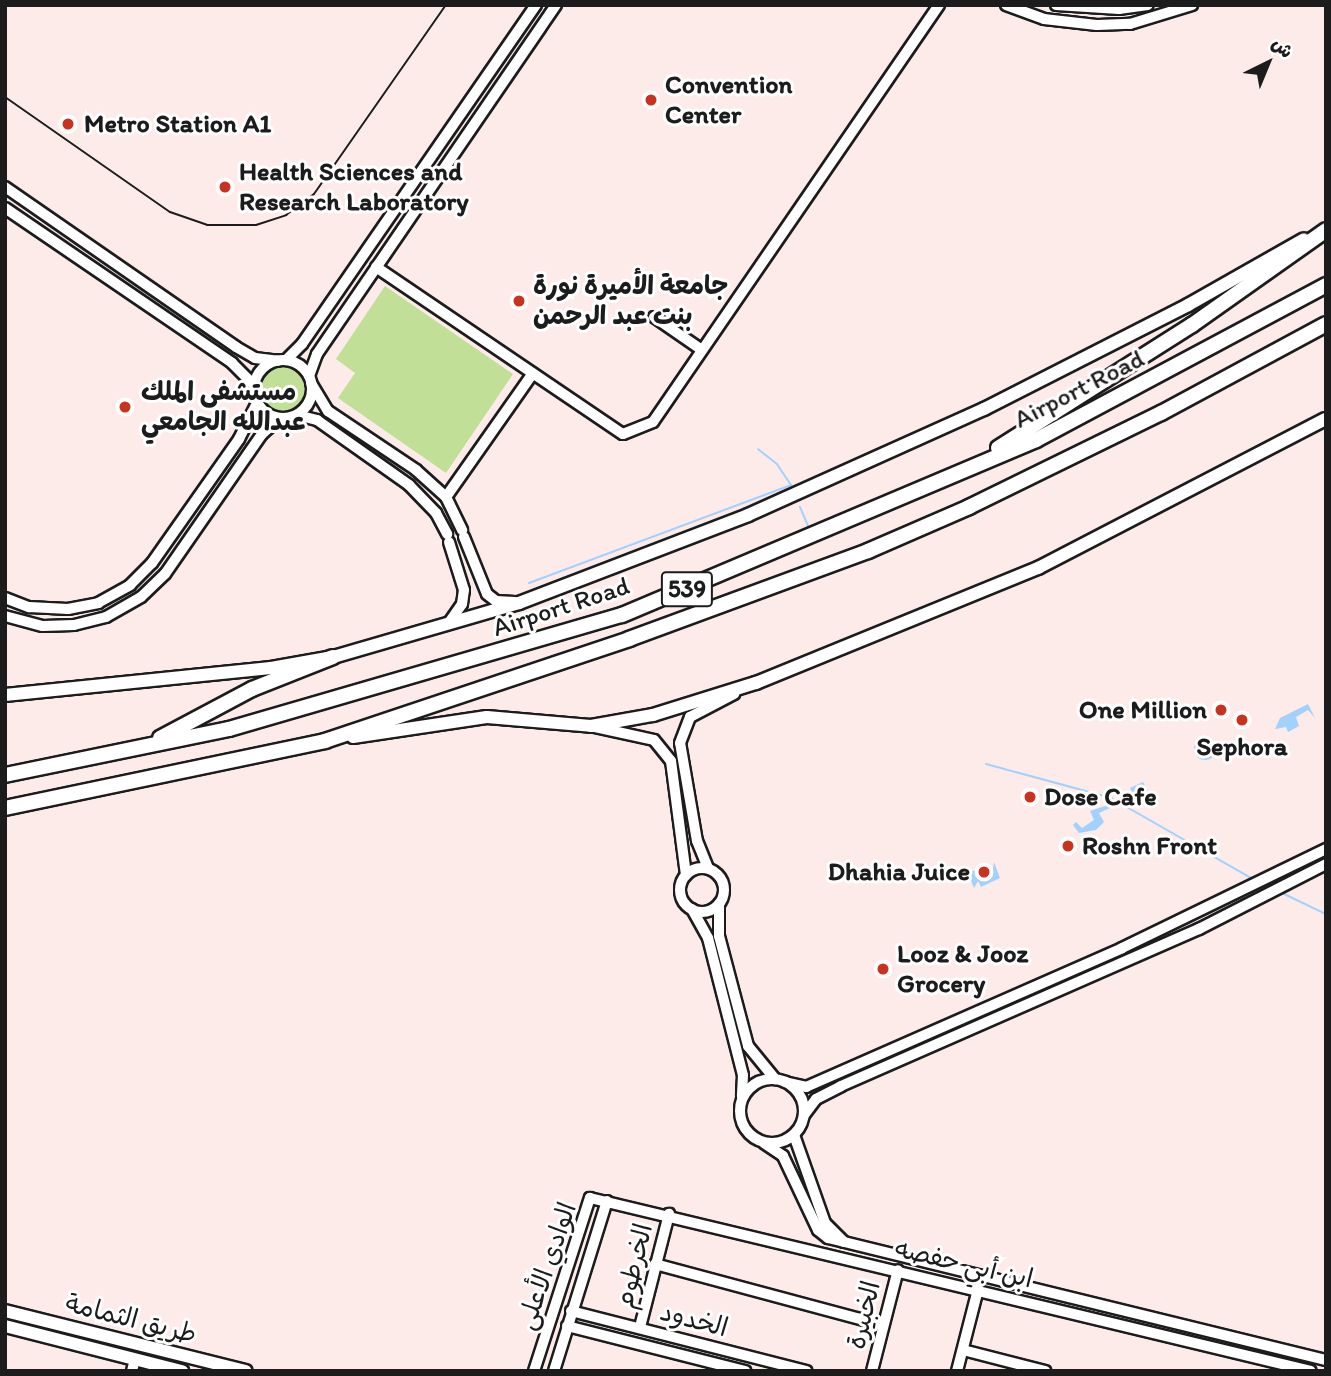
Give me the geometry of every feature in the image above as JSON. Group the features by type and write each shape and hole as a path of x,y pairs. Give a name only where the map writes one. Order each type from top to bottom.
{"highway":[{"path":"927,489 1074,404 1260,279 1326,228"},
{"name":"Airport Road","path":"5,775 229,729 622,615 927,489 1036,440 1326,285"},
{"name":"Airport Road","path":"5,808 325,741 629,639 868,551 969,507 1196,396 1326,324"},
{"path":"622,615 629,639"},
{"path":"146,746 252,690 333,657"}],"main road":[{"path":"5,695 271,668 333,657 519,603 748,515 984,409 1188,305 1326,228"},
{"path":"325,741 487,718 591,726 653,715 756,683 1038,568 1326,419"},
{"name":"طريق الثمامة","path":"5,1311 246,1371"},
{"name":"طريق الثمامة","path":"5,1326 134,1365 182,1371"}],"street":[{"path":"254,385 262,369 282,360 302,344 536,5"},
{"path":"297,415 309,401 310,379 317,354 556,5"},
{"path":"376,267 623,434 653,422 939,5"},
{"path":"1006,5 1044,19 1097,25 1130,24 1192,5"},
{"path":"1056,5 1119,9 1148,5"},
{"path":"5,187 236,347 255,358 282,360 310,379 328,411 416,470 446,497 487,594 496,601 519,603"},
{"path":"5,208 232,363 254,385 257,402 239,439 152,563 130,585 98,603 68,610 29,607 5,598"},
{"path":"654,317 702,350"},
{"path":"446,497 533,373"},
{"path":"257,402 280,418"},
{"path":"5,616 43,626 74,625 107,617 141,597 164,574 262,433 280,418 297,415 317,420 409,485 436,513 448,538 464,590 462,604 448,624"},
{"path":"692,909 709,911 719,904 724,895 723,881 708,869 697,841 680,743 690,717 756,683"},
{"path":"591,726 654,740 671,761 686,874 680,895 692,909 708,938 740,1063 741,1121 746,1131 783,1156 818,1230 844,1242 1326,1360"},
{"path":"741,1100 754,1084 780,1081 806,1087 1122,948 1326,849"},
{"path":"764,1143 775,1144 794,1135 816,1099 841,1086 1199,929 1326,864"},
{"path":"686,874 708,869"},
{"path":"719,904 719,936 748,1045 780,1081 800,1096 804,1115"},
{"path":"794,1135 825,1223 844,1242"},
{"name":"الوادي الأعلى","path":"534,1371 590,1198 607,1201 554,1371"},
{"name":"ابن أبي حفصه","path":"607,1201 1311,1371"},
{"name":"الخرطوم","path":"640,1327 669,1214"},
{"name":"الخدود","path":"655,1264 884,1325"},
{"name":"الخبيرة","path":"872,1371 898,1270"},
{"path":"957,1371 978,1289"},
{"name":"الخدود","path":"571,1311 806,1371"},
{"name":"الخدود","path":"567,1326 745,1371"},
{"path":"963,1350 1045,1371"}],"green space":[{"path":"385,286 513,374 446,473 338,398 355,373 336,359"},
{"path":"283,367 298,374 305,389 298,404 283,411 268,404 261,389 268,374"}],"water":[{"path":"1308,704 1315,718 1308,710 1296,717 1299,726 1288,732 1286,727 1275,729 1280,718"},
{"path":"1205,738 1215,745 1216,749 1209,759 1205,760 1195,753 1194,749 1201,739"},
{"path":"1143,782 1148,791 1138,796 1141,801 1128,807 1125,801 1134,796 1130,788"},
{"path":"1108,805 1110,808 1099,813 1104,822 1096,830 1079,833 1073,825 1076,822 1082,828 1094,820 1090,811"},
{"path":"994,862 1000,878 981,887 978,881 974,888 970,878 960,878 975,870 980,880 992,875"}],"waterway":[{"path":"529,583 791,485 777,464 758,449"},
{"path":"800,507 808,526"},
{"path":"986,764 1111,798 1253,879"},
{"path":"1280,892 1326,914"}],"tram line":[{"path":"5,97 170,212 207,225 256,225 286,215 314,194 446,5"}],"place":[{"name":"Convention Center","path":"651,100"},
{"name":"Metro Station A1","path":"68,124"},
{"name":"Health Sciences and Research Laboratory","path":"225,187"},
{"name":"جامعة الأميرة نورة بنت عبد الرحمن","path":"519,301"},
{"name":"مستشفى الملك عبدالله الجامعي","path":"125,407"},
{"name":"One Million","path":"1221,710"},
{"name":"Sephora","path":"1242,720"},
{"name":"Dose Cafe","path":"1030,797"},
{"name":"Roshn Front","path":"1068,846"},
{"name":"Dhahia Juice","path":"984,872"},
{"name":"Looz & Jooz Grocery","path":"883,969"}]}
